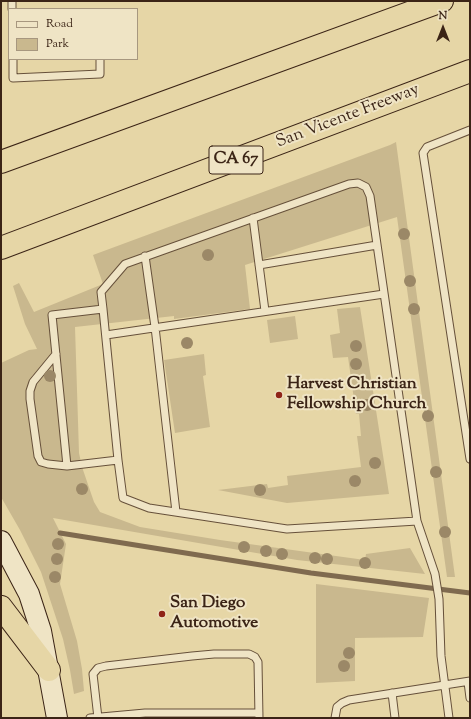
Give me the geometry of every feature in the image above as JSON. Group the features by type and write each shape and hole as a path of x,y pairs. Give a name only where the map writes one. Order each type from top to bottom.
{"highway":[{"path":"1,162 442,1"},
{"name":"San Vicente Freeway","path":"1,248 470,71"},
{"path":"1,607 49,670"}],"main road":[{"path":"1,541 29,594 42,631 57,718"}],"lane":[{"path":"13,60 13,78 100,74 100,60"},
{"path":"470,131 427,147 423,153 470,459"},
{"path":"416,521 287,529 149,508 123,498 101,292 126,264 145,256 349,184 362,184 368,190 416,521 436,574 439,599 441,656 449,718"},
{"path":"253,218 264,312"},
{"path":"259,265 377,245"},
{"path":"145,256 155,327 176,512"},
{"path":"106,334 384,294"},
{"path":"67,466 52,316 103,309"},
{"path":"56,354 33,382 30,390 30,400 38,456 41,462 67,466 118,460"},
{"path":"90,718 98,718 145,713 259,715 258,662 255,657 249,654 214,654 98,668 93,674 98,718"},
{"path":"335,718 337,707 349,700 469,681 470,698"},
{"path":"392,694 395,718"}],"green space":[{"path":"396,142 455,577 447,577 397,217 245,265 250,309 174,319 174,316 75,327 79,453 82,467 94,502 100,512 140,527 220,540 365,560 366,554 410,548 425,574 297,560 53,518 66,544 60,584 77,641 82,669 84,691 74,694 63,639 41,572 20,530 1,497 1,363 29,350 37,349 25,324 13,286 19,283 34,312 103,284 93,255"},
{"path":"360,307 389,494 287,503 218,490 267,484 268,488 288,485 287,476 361,467 357,436 361,436 359,414 356,414 348,357 333,358 330,335 340,333 337,309"},
{"path":"295,316 298,339 270,343 267,320"},
{"path":"204,354 206,375 203,376 210,427 175,433 164,360"},
{"path":"316,584 429,598 423,637 355,638 355,681 316,683"}],"waterway":[{"path":"60,533 311,573 470,593"}],"place":[{"name":"Harvest Christian Fellowship Church","path":"279,395"},
{"name":"San Diego Automotive","path":"162,614"}]}
